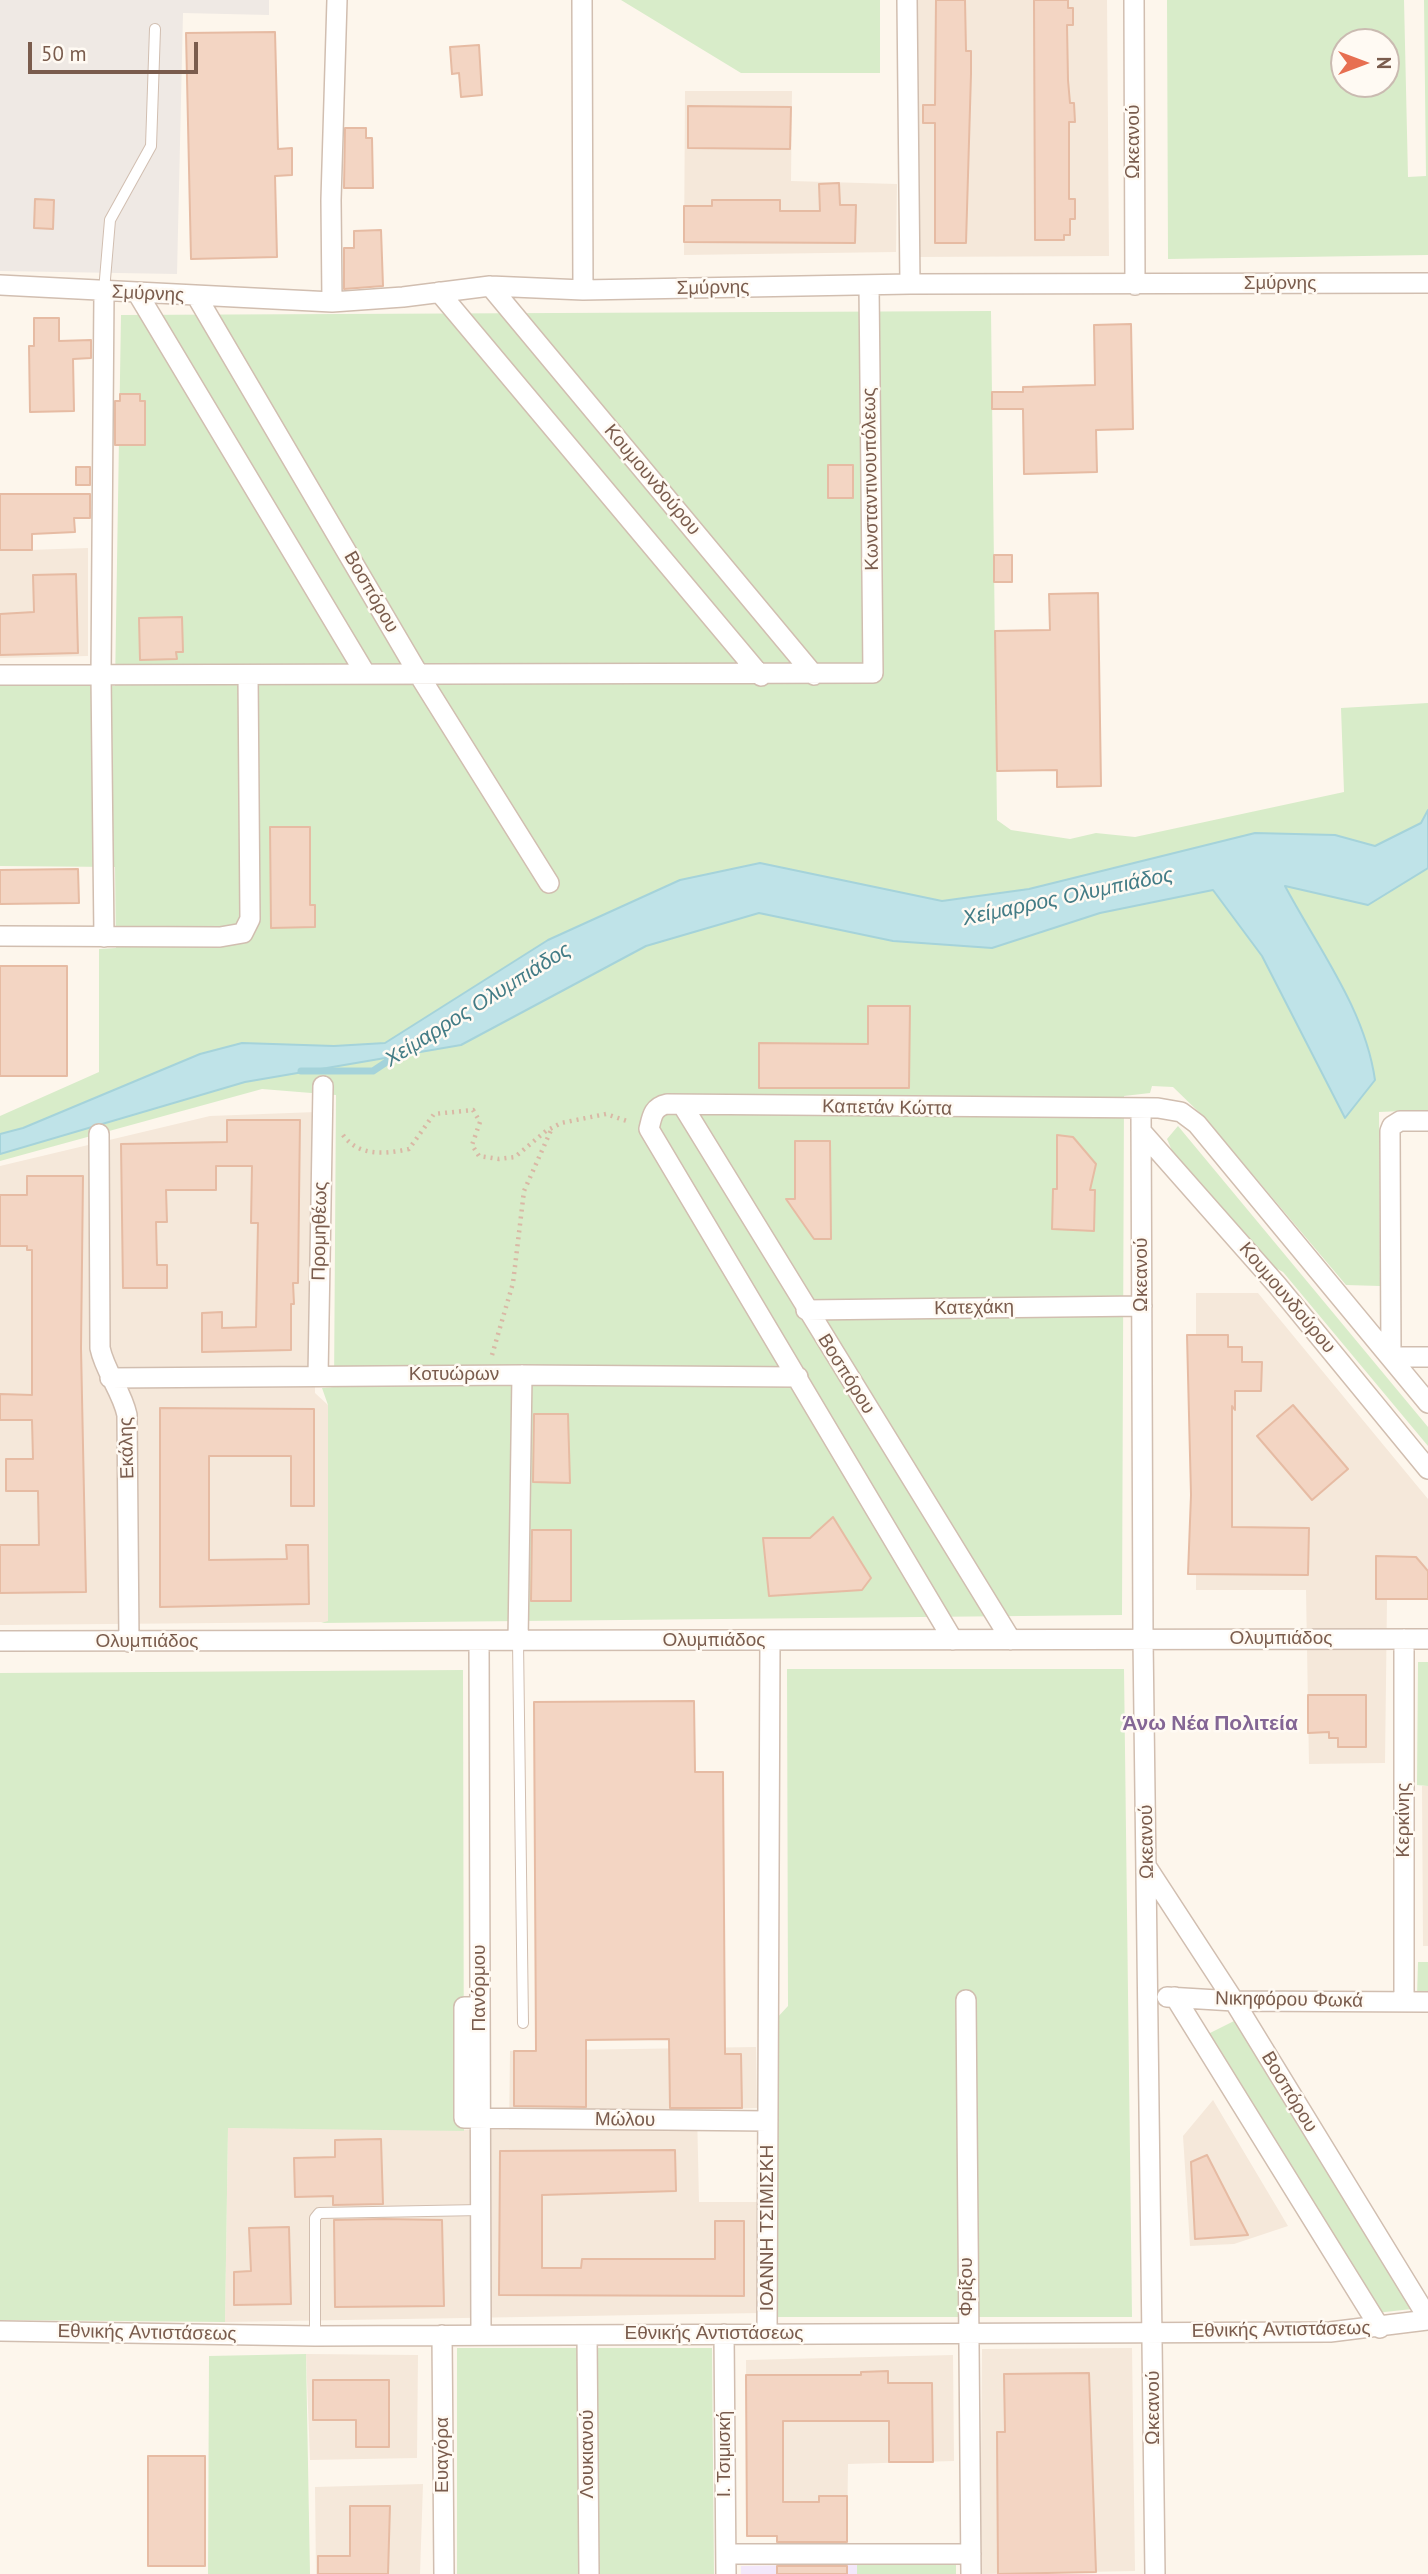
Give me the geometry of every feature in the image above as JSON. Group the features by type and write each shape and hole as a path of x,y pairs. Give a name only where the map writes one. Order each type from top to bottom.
{"street":[{"path":"332,302 331,200 337,0"},
{"path":"582,0 583,290"},
{"path":"907,0 909,284"},
{"name":"Ωκεανού","path":"1134,0 1135,285"},
{"name":"Σμύρνης","path":"0,285 332,302 490,286 583,290 909,284 1428,283"},
{"name":"Κωνσταντινουπόλεως","path":"814,675 873,673 869,285"},
{"name":"Κουμουνδούρου","path":"490,286 814,675"},
{"path":"104,292 101,675 104,936"},
{"path":"439,292 761,676"},
{"path":"138,294 365,673"},
{"name":"Βοσπόρου","path":"197,297 419,674 549,883"},
{"path":"0,675 814,675"},
{"path":"0,936 220,937 243,933 250,919 248,675"},
{"name":"Προμηθέως","path":"318,1376 322,1094"},
{"name":"Βοσπόρου","path":"683,1106 1011,1640"},
{"name":"Καπετάν Κώττα","path":"649,1129 653,1114 659,1107 683,1106 1141,1109"},
{"path":"1141,1109 1173,1110 1197,1124 1428,1403"},
{"name":"Ωκεανού","path":"1141,1109 1143,1639 1154,2332 1155,2574"},
{"path":"1391,1357 1390,1131 1395,1122 1428,1121"},
{"path":"649,1129 953,1640"},
{"name":"Κουμουνδούρου","path":"1141,1131 1278,1285 1428,1469"},
{"name":"Εκάλης","path":"99,1134 100,1348 110,1378 125,1403 127,1415 129,1642"},
{"name":"Κατεχάκη","path":"806,1310 1142,1306"},
{"path":"1391,1357 1428,1357"},
{"name":"Κοτυώρων","path":"110,1378 487,1375 798,1377"},
{"path":"518,1641 522,1375"},
{"name":"Κερκίνης","path":"1404,1639 1404,2002"},
{"name":"Ολυμπιάδος","path":"0,1641 1428,1639"},
{"name":"ΙΟΑΝΝΗ ΤΣΙΜΙΣΚΗ","path":"767,2334 770,1640"},
{"name":"Πανόρμου","path":"480,1641 481,2335"},
{"name":"Βοσπόρου","path":"1147,1868 1234,2001 1428,2319"},
{"name":"Νικηφόρου Φωκά","path":"1149,1997 1234,2001 1428,2002"},
{"path":"1175,1997 1380,2328"},
{"name":"Φρίξου","path":"967,2000 971,2574"},
{"name":"Μώλου","path":"482,2118 768,2121"},
{"name":"Εθνικής Αντιστάσεως","path":"0,2331 315,2336 1330,2332 1380,2328 1428,2319"},
{"name":"Ι. Τσιμισκή","path":"724,2334 726,2574"},
{"name":"Λουκιανού","path":"587,2335 589,2574"},
{"name":"Ευαγόρα","path":"442,2336 444,2574"},
{"path":"726,2554 971,2554"}],"lane":[{"path":"104,292 110,220 152,146 155,29"},
{"path":"518,1641 523,2023"},
{"path":"315,2336 315,2218 319,2213 481,2210"}],"path":[{"path":"322,1094 352,1145 386,1154 409,1149 434,1114 457,1110 473,1110 480,1122 471,1145 480,1156 499,1159 515,1157 552,1128 606,1114 649,1129"},
{"path":"487,1375 513,1283 524,1191 552,1128"}],"shaded area":[{"path":"0,0 269,0 269,15 183,13 177,274 0,271"},
{"path":"917,0 1107,0 1109,256 919,257"},
{"path":"685,91 792,91 791,181 897,184 896,252 684,255"},
{"path":"88,548 88,656 0,658 0,551"},
{"path":"316,1112 315,1393 328,1405 328,1622 0,1625 0,1166 210,1116"},
{"path":"1196,1293 1258,1293 1428,1499 1428,1600 1387,1600 1385,1763 1309,1764 1306,1590 1196,1590"},
{"path":"1422,1786 1428,1786 1428,1946 1423,1946"},
{"path":"756,2047 757,2108 697,2110 699,2202 760,2202 761,2313 225,2322 228,2128 509,2130 510,2051"},
{"path":"1213,2100 1288,2226 1234,2244 1190,2246 1183,2136"},
{"path":"1132,2348 1135,2571 980,2574 982,2349"},
{"path":"306,2354 418,2355 417,2458 310,2460"},
{"path":"953,2355 954,2461 848,2464 847,2536 747,2536 746,2360"},
{"path":"423,2484 420,2574 316,2574 315,2487"},
{"path":"857,2564 857,2574 741,2574 741,2566"}],"green space":[{"path":"621,0 880,0 880,73 741,73"},
{"path":"1167,0 1404,0 1408,177 1426,176 1424,0 1428,0 1428,255 1168,259"},
{"path":"991,311 997,820 1011,830 1070,839 1096,833 1135,837 1344,792 1341,708 1428,703 1428,1110 1379,1112 1380,1286 1346,1285 1205,1118 1173,1087 1152,1086 1150,1093 1124,1096 1122,1615 321,1623 328,1621 328,1405 322,1388 334,1387 336,1095 262,1089 0,1161 0,1116 99,1072 99,949 116,948 115,867 0,866 0,684 115,686 121,315"},
{"path":"1178,1126 1428,1427 1428,1446 1283,1272 1270,1265 1173,1153 1167,1139"},
{"path":"1418,1662 1428,1662 1428,1786 1417,1785"},
{"path":"787,1669 1124,1669 1132,2317 776,2317 775,2020 788,2006"},
{"path":"463,1670 464,2131 228,2128 225,2322 0,2320 0,1673"},
{"path":"1418,1962 1428,1962 1428,1996 1417,1996"},
{"path":"1236,2020 1412,2309 1376,2313 1208,2034"},
{"path":"457,2348 712,2348 714,2574 457,2574"},
{"path":"306,2354 310,2574 208,2574 209,2356"},
{"path":"956,2561 956,2574 857,2574 857,2564"}],"water":[{"path":"1428,810 1428,868 1368,905 1285,886 1339,980 1370,1054 1375,1080 1345,1118 1262,956 1213,890 1100,913 992,948 893,941 759,913 646,946 461,1045 245,1082 0,1154 0,1134 23,1128 200,1054 242,1043 334,1046 385,1043 548,940 680,880 760,863 942,901 1029,889 1255,833 1335,835 1375,846 1421,823"}],"building":[{"path":"936,0 965,0 966,51 971,51 966,243 935,243 935,123 923,123 923,105 935,105"},
{"path":"1034,0 1068,0 1068,8 1073,8 1073,25 1067,25 1068,80 1070,103 1074,103 1075,122 1069,122 1069,199 1075,199 1075,219 1070,219 1070,235 1064,235 1064,240 1035,240"},
{"path":"275,32 278,149 292,148 292,175 275,176 277,257 191,259 186,33"},
{"path":"479,45 482,95 461,97 459,73 452,74 450,47"},
{"path":"688,106 791,107 790,149 688,148"},
{"path":"345,128 366,128 366,138 372,138 373,188 344,188"},
{"path":"839,183 840,205 856,205 855,243 684,242 684,206 712,206 712,200 780,200 780,211 820,211 819,184"},
{"path":"35,199 54,200 53,229 34,228"},
{"path":"381,230 383,286 344,289 344,248 354,248 354,231"},
{"path":"34,318 59,318 59,341 91,340 91,358 73,359 74,411 30,412 29,346 34,346"},
{"path":"1131,324 1133,429 1096,430 1097,472 1024,474 1023,409 992,409 992,392 1023,392 1023,387 1095,385 1094,325"},
{"path":"120,394 140,394 140,401 145,401 145,445 115,445 115,401 120,401"},
{"path":"828,465 853,465 853,498 828,498"},
{"path":"76,467 90,467 90,485 76,485"},
{"path":"0,494 90,494 90,518 74,518 75,532 32,534 32,550 0,550"},
{"path":"994,555 1012,555 1012,582 994,582"},
{"path":"76,574 78,653 0,655 0,614 34,612 33,575"},
{"path":"1098,593 1101,786 1057,787 1057,770 997,771 995,631 1050,630 1049,594"},
{"path":"182,617 183,652 176,652 177,659 140,660 139,618"},
{"path":"270,827 310,827 310,905 315,905 315,927 271,928"},
{"path":"78,869 79,903 0,904 0,870"},
{"path":"0,966 67,966 67,1076 0,1076"},
{"path":"868,1006 910,1006 909,1088 759,1088 759,1043 868,1044"},
{"path":"227,1120 300,1120 298,1283 293,1283 291,1350 202,1352 202,1313 222,1312 222,1328 256,1327 258,1223 251,1223 252,1166 216,1166 216,1190 166,1190 167,1222 156,1222 157,1265 167,1265 167,1288 123,1288 121,1144 227,1142"},
{"path":"1057,1135 1073,1137 1096,1164 1090,1190 1095,1190 1094,1231 1052,1229 1053,1189 1057,1189"},
{"path":"795,1141 830,1141 831,1239 814,1239 786,1199 795,1199"},
{"path":"27,1176 83,1176 81,1348 86,1592 0,1593 0,1545 39,1545 38,1491 6,1491 6,1459 33,1459 32,1420 0,1420 0,1394 32,1395 32,1250 27,1250 27,1246 0,1246 0,1195 27,1195"},
{"path":"1187,1335 1228,1335 1228,1347 1242,1347 1242,1362 1262,1362 1261,1391 1235,1391 1235,1410 1232,1406 1232,1527 1309,1528 1308,1575 1188,1574 1191,1495"},
{"path":"1293,1405 1348,1469 1312,1500 1257,1436"},
{"path":"160,1408 314,1409 314,1506 291,1506 291,1456 209,1456 209,1560 287,1559 286,1545 308,1545 309,1604 160,1607"},
{"path":"534,1414 568,1414 570,1483 533,1482"},
{"path":"833,1517 871,1578 862,1590 769,1596 763,1538 810,1538"},
{"path":"532,1530 571,1530 571,1601 531,1601"},
{"path":"1376,1556 1416,1557 1428,1571 1428,1599 1376,1599"},
{"path":"1308,1695 1366,1695 1366,1747 1338,1747 1338,1738 1329,1738 1329,1732 1308,1733"},
{"path":"694,1701 695,1772 723,1772 725,2054 741,2054 742,2108 670,2108 669,2039 586,2040 586,2107 514,2106 514,2051 536,2051 534,1702"},
{"path":"381,2139 383,2204 333,2205 333,2196 295,2197 294,2158 335,2157 335,2140"},
{"path":"675,2150 676,2191 542,2195 542,2268 581,2268 582,2259 715,2259 715,2221 744,2221 744,2296 499,2295 500,2151"},
{"path":"1207,2155 1248,2235 1195,2239 1191,2162"},
{"path":"334,2220 442,2220 444,2306 335,2307"},
{"path":"289,2227 291,2304 234,2305 234,2272 251,2271 249,2228"},
{"path":"888,2371 888,2383 932,2383 933,2462 889,2462 889,2421 783,2421 783,2502 819,2502 819,2496 847,2496 847,2542 777,2542 777,2536 747,2536 746,2375 861,2375 861,2372"},
{"path":"1089,2373 1096,2572 998,2574 997,2432 1005,2432 1004,2374"},
{"path":"313,2380 389,2380 389,2447 356,2447 356,2420 313,2420"},
{"path":"148,2456 205,2456 205,2566 148,2566"},
{"path":"350,2506 390,2506 388,2574 318,2574 318,2556 350,2556"},
{"path":"777,2566 847,2566 847,2574 777,2574"}],"waterway":[{"name":"Χείμαρρος Ολυμπιάδος","path":"301,1071 373,1071 403,1051"}],"district":[{"name":"Άνω Νέα Πολιτεία","path":"1210,1724"}]}
